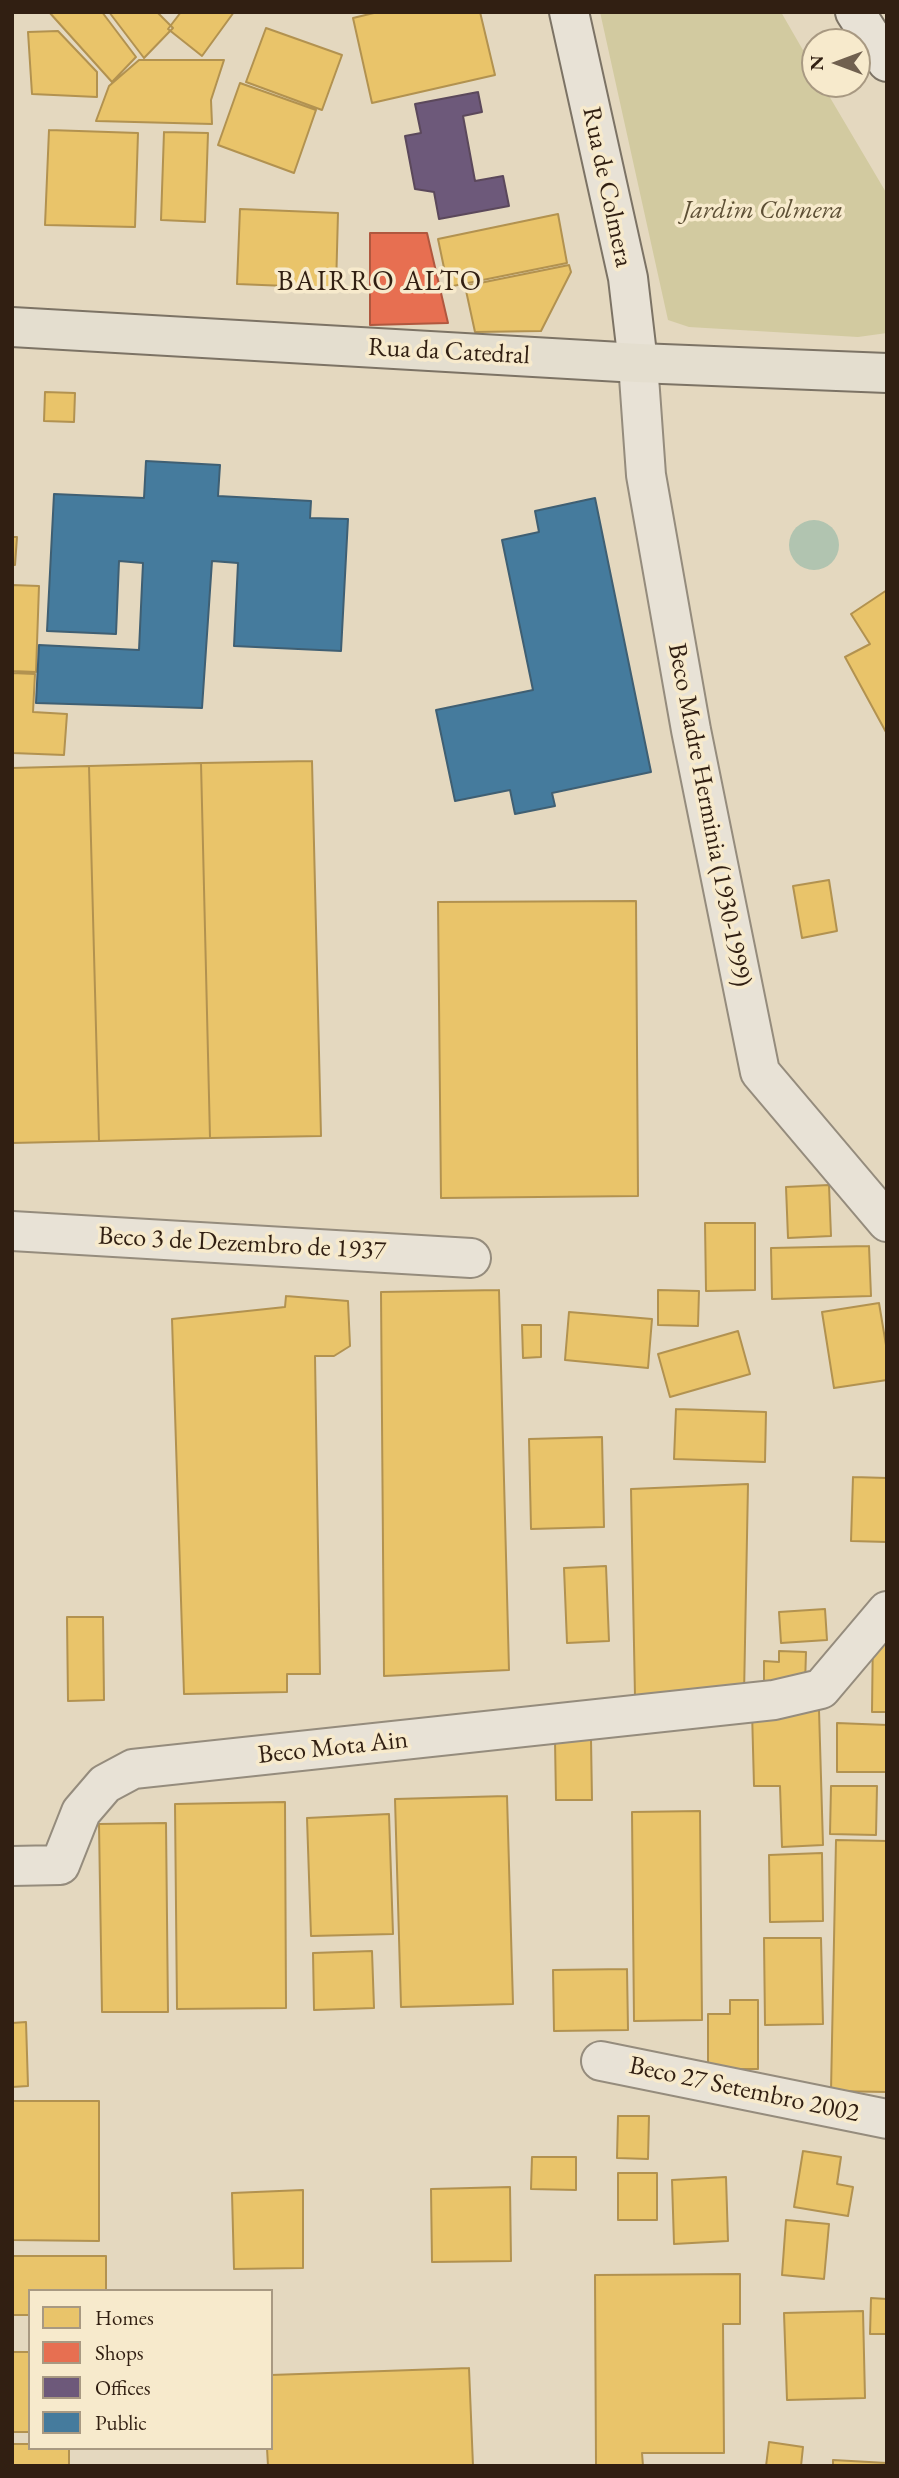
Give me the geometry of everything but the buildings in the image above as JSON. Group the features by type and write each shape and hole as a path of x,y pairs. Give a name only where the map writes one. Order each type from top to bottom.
{"main road":[{"name":"Rua da Catedral","path":"12,327 638,363 887,373"}],"street":[{"name":"Rua de Colmera","path":"569,12 628,278 638,363"},
{"path":"855,12 887,62"},
{"name":"Beco Madre Herminia (1930-1999)","path":"638,363 646,475 691,730 760,1072 887,1222"},
{"name":"Beco 3 de Dezembro de 1937","path":"12,1231 471,1258"},
{"name":"Beco Mota Ain","path":"12,1866 60,1865 81,1812 105,1784 133,1769 774,1700 821,1689 887,1611"},
{"name":"Beco 27 Setembro 2002","path":"601,2061 887,2119"}],"green space":[{"name":"Jardim Colmera","path":"600,12 781,12 801,47 801,98 830,98 887,194 887,333 858,337 689,327 668,320"}],"shaded area":[{"path":"814,520 831,528 839,545 831,562 814,570 797,562 789,545 797,528"}],"district":[{"name":"BAIRRO ALTO","path":"380,282"}]}
